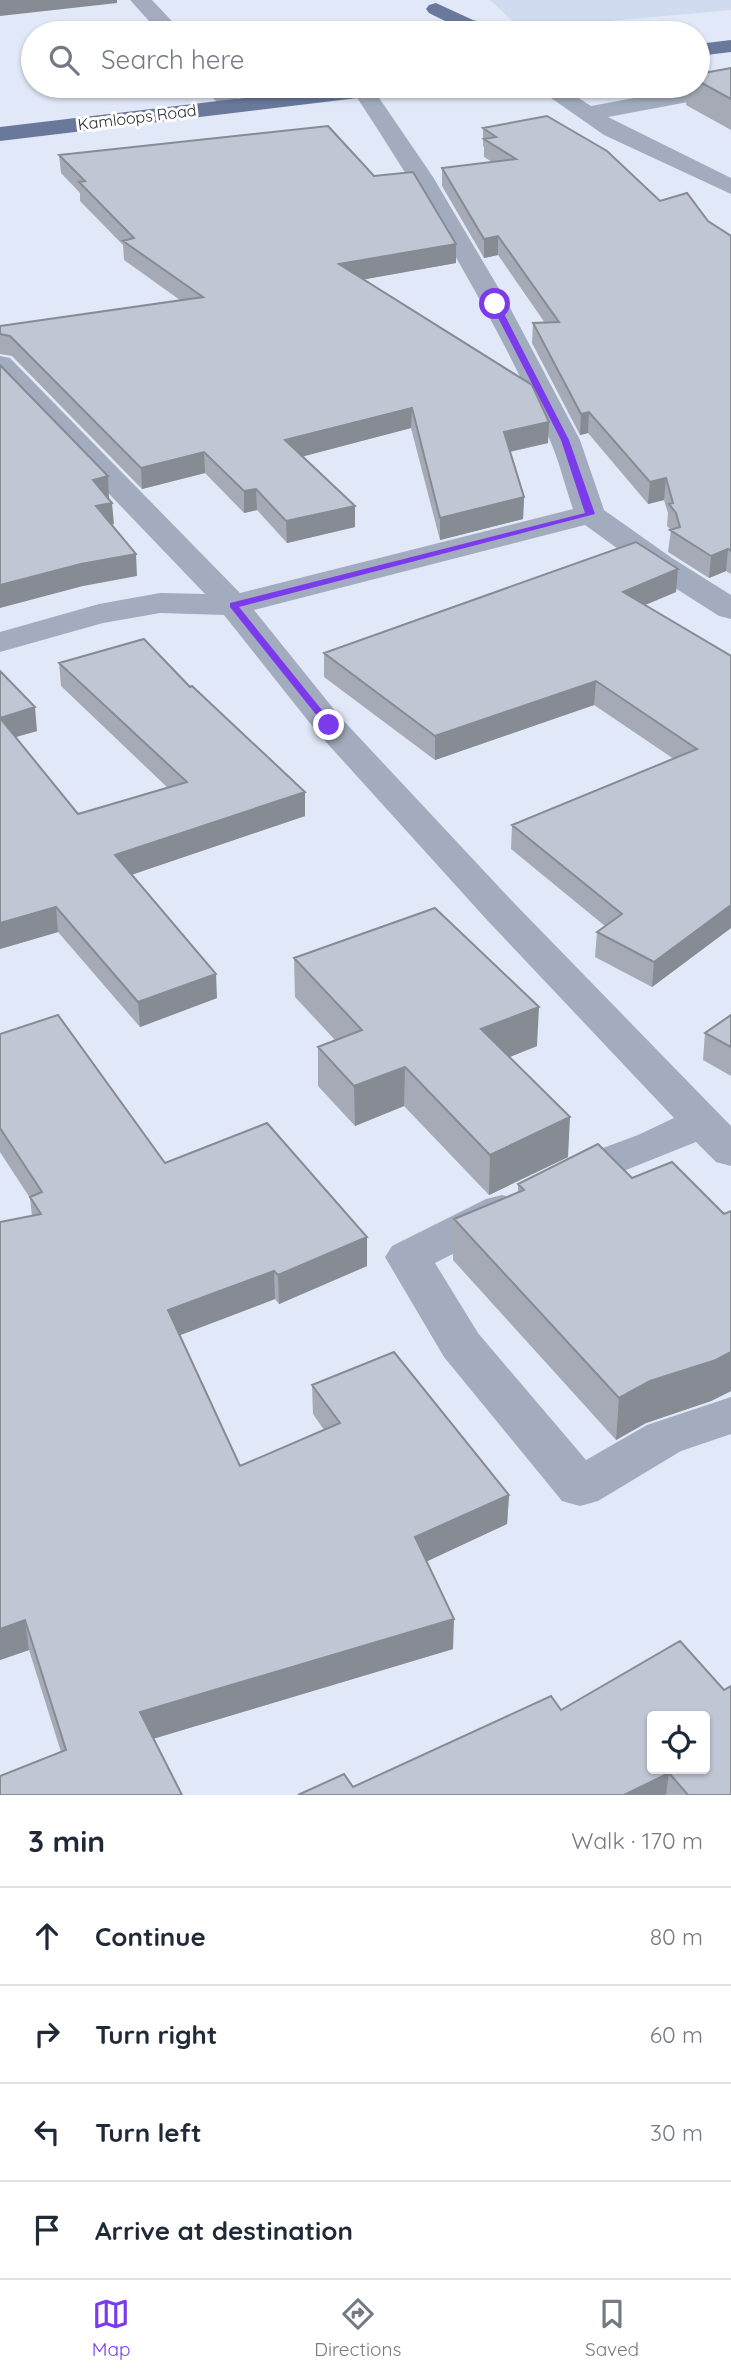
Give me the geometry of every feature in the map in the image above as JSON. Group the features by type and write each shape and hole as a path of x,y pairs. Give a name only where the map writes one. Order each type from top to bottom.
{"main road":[{"path":"430,4 440,21"},
{"path":"430,4 453,21"},
{"path":"430,4 461,21"},
{"path":"710,49 731,46"},
{"name":"Kamloops Road","path":"0,134 287,98"}],"street":[{"path":"140,0 160,21"},
{"path":"710,91 731,87"},
{"path":"225,98 233,105"},
{"path":"367,98 421,177 495,304 565,440 590,514 661,565 731,609"},
{"path":"563,98 638,144 731,187"},
{"path":"587,114 672,98"},
{"path":"0,364 233,605 329,725 501,912 717,1137"},
{"path":"0,642 77,620 160,603 233,605 590,514"},
{"path":"717,1137 653,1145 580,1171 408,1257 461,1345 580,1487 664,1438 731,1415"}],"shaded area":[{"path":"490,0 731,0 731,10 609,21 512,21"}],"building":[{"path":"731,68 731,99 710,88 710,72"},
{"path":"547,116 607,151 660,201 687,193 708,221 731,236 731,551 728,549 711,556 670,530 680,527 676,513 669,504 673,503 666,478 650,482 589,412 581,414 533,323 559,322 498,236 484,239 442,168 516,159 484,139 496,137 483,128"},
{"path":"328,126 374,176 413,172 456,244 339,264 532,385 549,422 504,432 524,497 440,518 412,408 285,440 355,506 286,521 256,489 244,491 204,452 141,468 10,336 0,334 0,326 203,297 123,241 134,238 79,182 85,181 59,155"},
{"path":"0,365 108,476 93,480 112,503 96,506 136,554 81,564 0,585"},
{"path":"636,542 678,569 623,592 731,656 731,905 654,962 597,932 622,914 512,825 697,749 596,681 435,736 324,653"},
{"path":"144,639 190,687 305,792 115,855 216,974 138,1002 56,907 0,923 0,718 78,814 187,782 59,663"},
{"path":"0,671 35,707 0,718"},
{"path":"435,908 539,1007 481,1029 570,1117 490,1155 405,1067 354,1086 318,1047 362,1030 294,958"},
{"path":"58,1015 165,1163 267,1123 367,1237 278,1275 274,1271 168,1310 240,1466 340,1423 312,1385 394,1352 509,1495 415,1537 454,1619 140,1712 182,1795 0,1795 0,1776 66,1750 25,1620 0,1629 0,1222 41,1214 30,1197 42,1192 0,1128 0,1034"},
{"path":"731,1015 731,1047 705,1033"},
{"path":"598,1144 632,1178 672,1162 724,1214 731,1211 731,1352 716,1360 650,1381 619,1398 454,1219 524,1190 518,1184"},
{"path":"680,1641 724,1690 731,1686 731,1795 688,1795 670,1774 710,1774 710,1711 647,1711 647,1774 667,1774 624,1795 298,1795 344,1774 353,1787 551,1696 561,1710"}],"route":[{"path":"329,725 233,605 590,514 565,440 495,304"}]}
